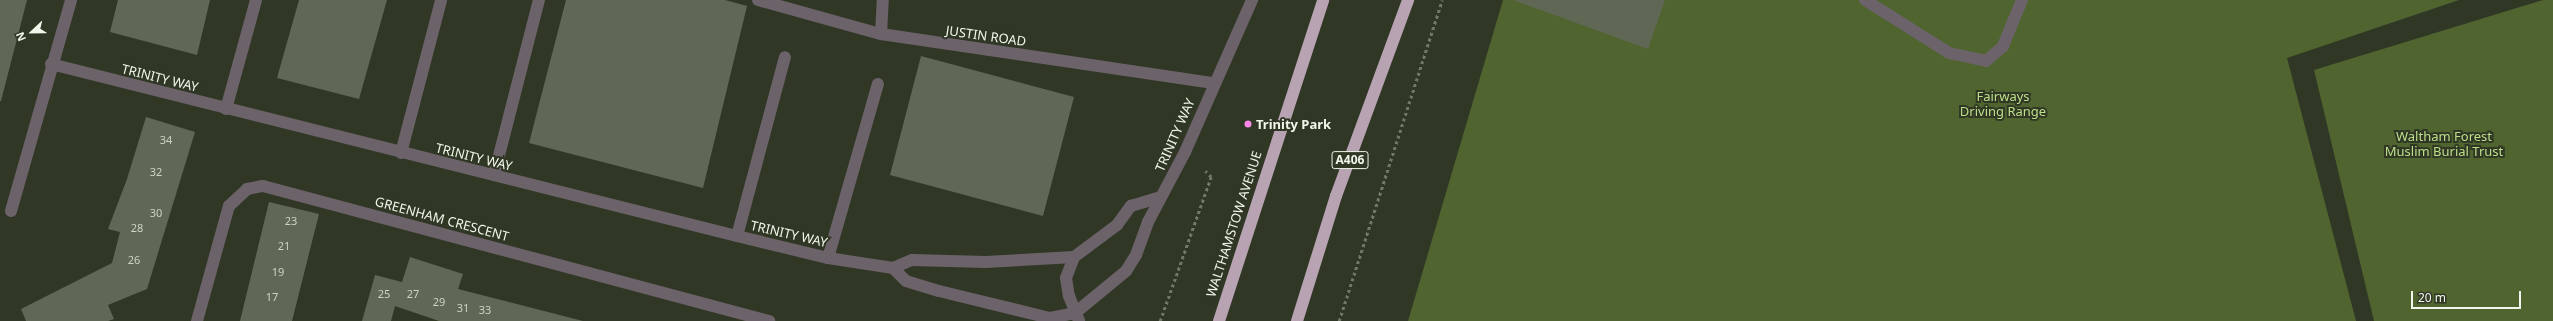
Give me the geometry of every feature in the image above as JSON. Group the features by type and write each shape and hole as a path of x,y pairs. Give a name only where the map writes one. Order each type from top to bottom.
{"highway":[{"name":"WALTHAMSTOW AVENUE","path":"1218,321 1323,0"},
{"name":"A406","path":"1297,321 1336,196 1408,0"}],"street":[{"path":"11,211 51,64 72,0"},
{"path":"226,109 256,0"},
{"path":"401,153 441,0"},
{"path":"494,176 539,0"},
{"name":"JUSTIN ROAD","path":"758,0 881,34 1213,83"},
{"path":"881,34 883,0"},
{"path":"1213,83 1252,0"},
{"path":"1865,0 1949,53 1986,61 2003,46 2022,0"},
{"path":"737,236 785,58"},
{"name":"TRINITY WAY","path":"51,64 401,153 737,236 828,258 893,268 906,281 940,291 1050,318 1077,317 1126,271 1161,197 1185,152 1213,83"},
{"path":"828,258 878,84"},
{"name":"GREENHAM CRESCENT","path":"197,321 229,206 247,189 263,186 769,321"},
{"path":"1077,317 1066,278 1074,257 1117,225 1131,206 1161,197"},
{"path":"893,268 912,260 986,262 1074,257"}],"path":[{"path":"1340,321 1442,0"},
{"path":"1160,321 1211,177 1202,167"}],"green space":[{"name":"Fairways Driving Range","path":"1503,0 2459,0 2287,58 2356,321 1408,321"},
{"name":"Waltham Forest Muslim Burial Trust","path":"2543,0 2553,0 2553,321 2374,321 2314,70"}],"building":[{"path":"0,0 27,0 1,101 0,101"},
{"path":"118,0 210,0 197,55 110,32"},
{"path":"299,0 387,0 359,99 277,78"},
{"path":"566,0 725,0 747,6 703,188 529,143"},
{"path":"1513,0 1665,0 1648,49"},
{"path":"921,56 1074,97 1043,216 890,175"},
{"path":"146,117 195,132 147,289 108,305 114,319 108,321 26,321 21,309 112,263 120,232 108,229 127,179"},
{"path":"269,202 319,214 292,321 240,321"},
{"path":"410,257 463,274 458,289 583,321 439,321 395,306 391,321 362,321 375,275 402,282"}],"place":[{"name":"Trinity Park","path":"1248,124"}]}
